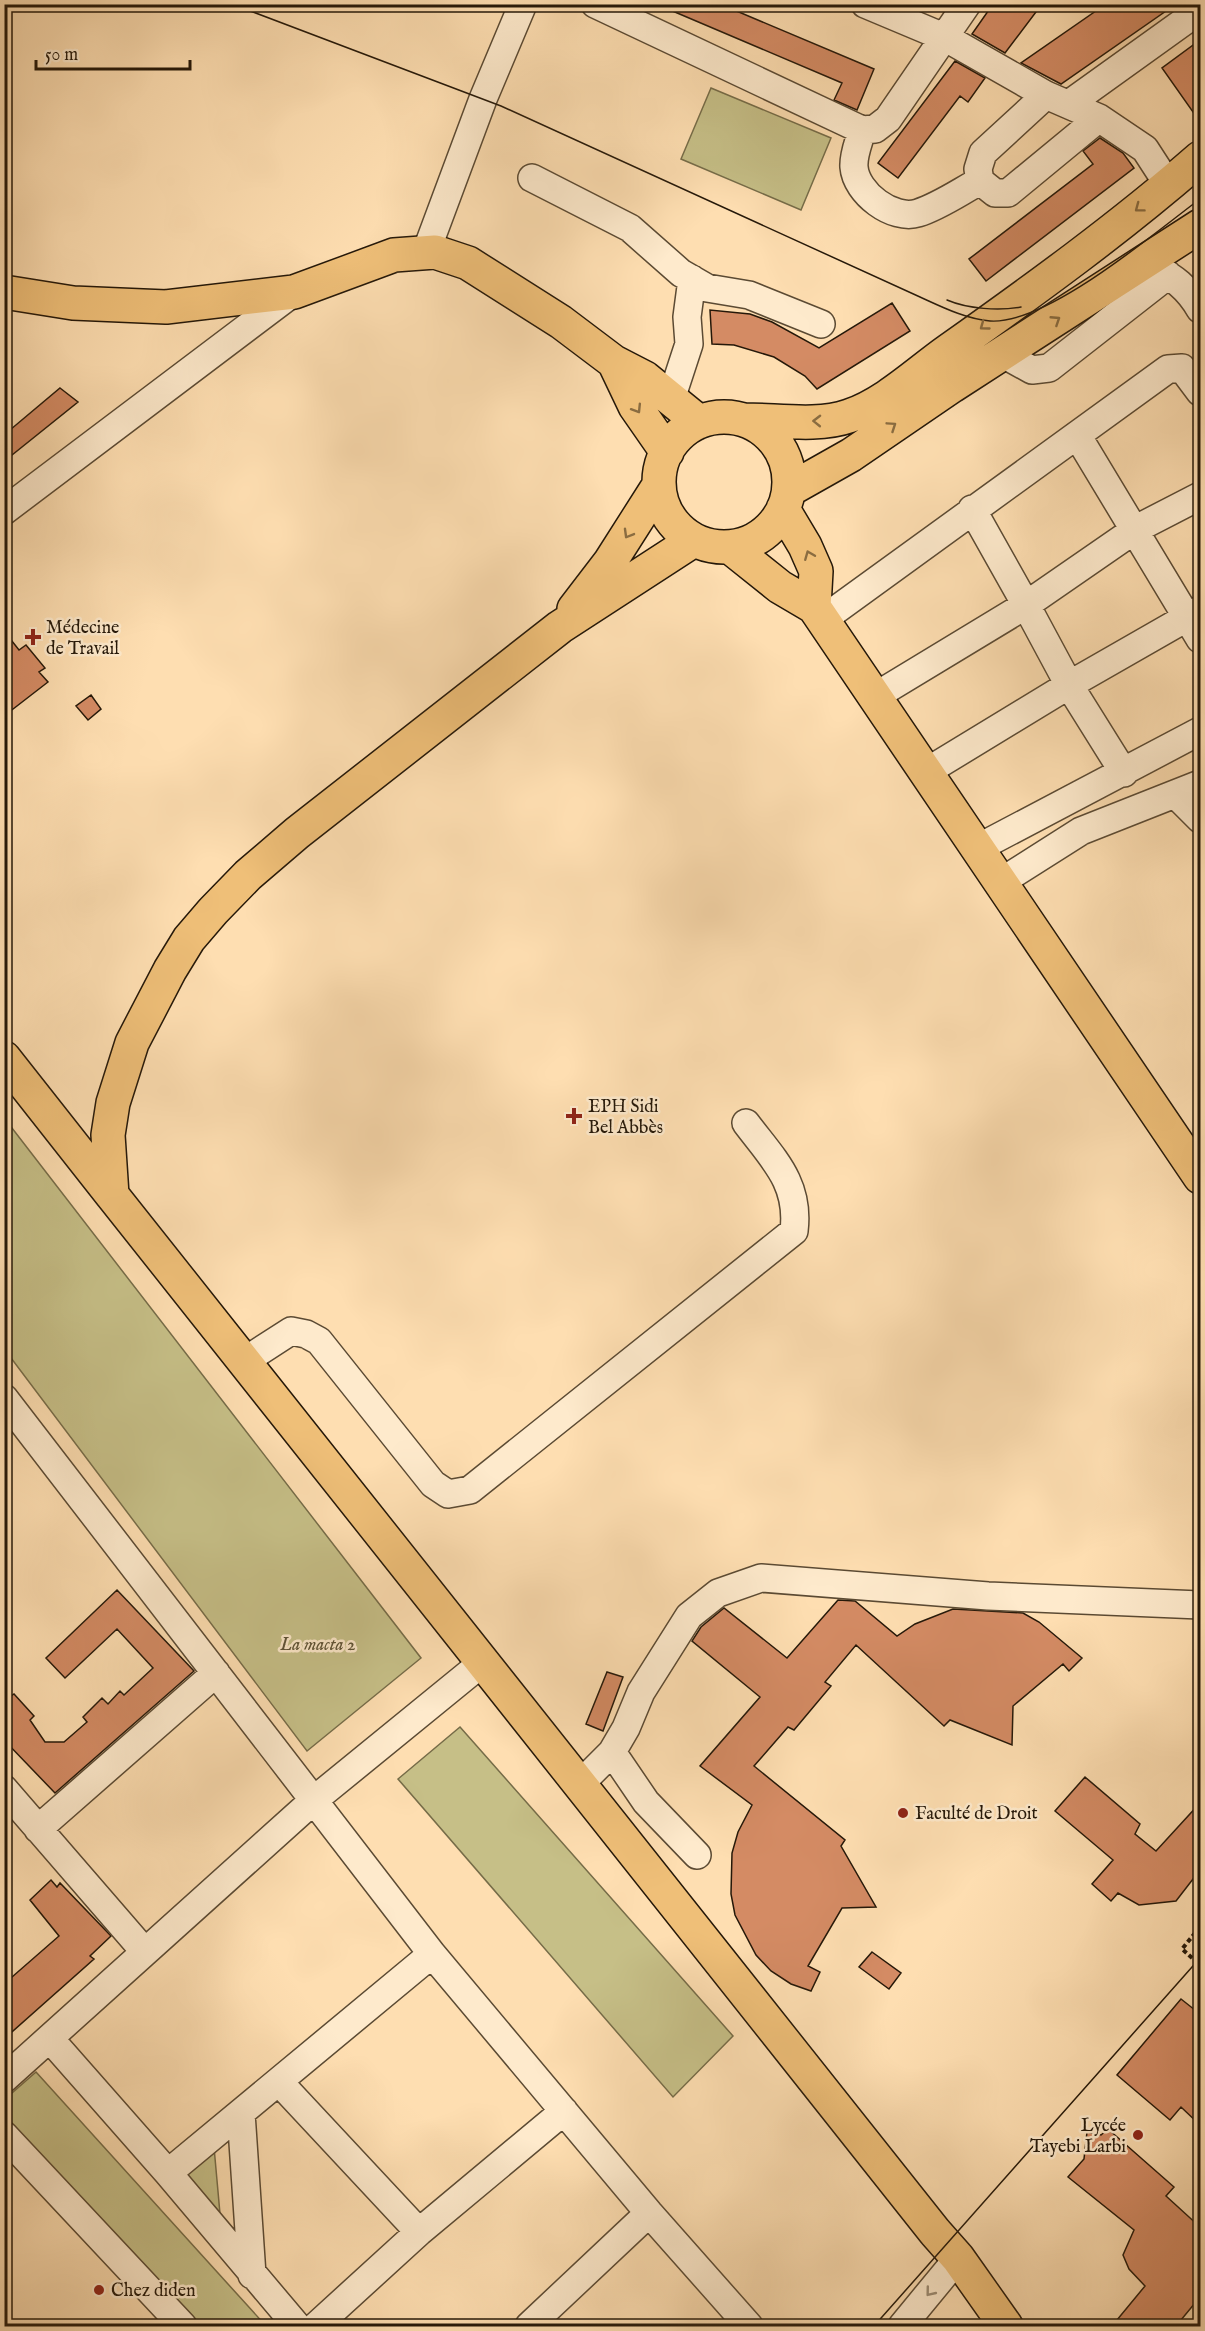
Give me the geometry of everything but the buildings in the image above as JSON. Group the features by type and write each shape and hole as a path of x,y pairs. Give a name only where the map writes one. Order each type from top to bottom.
{"main road":[{"path":"560,627 610,562 659,484 667,452 686,429 699,422 729,417 745,420 829,421 850,416 874,404 991,321 1169,186 1200,158"},
{"path":"659,484 662,501 669,517 680,530 694,540 712,546 730,547 747,543 762,535 786,500 1003,354 1157,269 1200,226"},
{"path":"4,292 73,303 166,307 294,292 394,255 435,252 468,263 561,322 614,362 645,378 699,422"},
{"path":"614,362 634,406 667,452"},
{"path":"745,420 765,430 780,447 788,467 786,500 816,571 818,613"},
{"path":"112,1195 108,1135 113,1103 123,1068 151,1002 189,939 234,889 264,861 560,627 694,540"},
{"path":"730,547 818,613 1200,1177"},
{"path":"4,1058 482,1663 958,2258 1006,2326"}],"street":[{"path":"426,252 483,99 523,4"},
{"path":"595,4 862,130 875,129 888,119 946,38 967,4"},
{"path":"865,4 946,38 1057,99 1099,118 1145,149 1169,186"},
{"path":"1099,118 1008,193 994,193 980,181 978,169 983,153 1057,99 1200,10"},
{"path":"862,130 854,164 856,178 882,205 897,214 918,213 980,181"},
{"path":"532,178 630,228 681,273 708,288 749,295 820,324"},
{"path":"1157,269 1190,291 1200,309"},
{"path":"671,399 689,344 687,317 692,279"},
{"path":"4,511 294,292"},
{"path":"818,613 972,509 1168,369 1182,369 1200,392"},
{"path":"926,772 1069,685 1196,622 1077,435"},
{"path":"874,697 1026,605 1136,529 1200,496"},
{"path":"972,509 1069,685 1124,773"},
{"path":"976,849 1200,731"},
{"path":"999,883 1082,831 1200,784"},
{"path":"1175,794 1200,819"},
{"path":"243,1362 291,1331 306,1334 319,1341 433,1485 448,1494 470,1490 794,1231 797,1209 788,1178 746,1124"},
{"path":"4,1398 432,1954 741,2324"},
{"path":"579,1785 612,1752 626,1728 641,1692 689,1616 718,1593 761,1578 988,1596 1200,1605"},
{"path":"4,2079 51,2040 314,1800 482,1663"},
{"path":"38,1829 216,1673"},
{"path":"612,1752 646,1802 698,1855"},
{"path":"4,1790 145,1952"},
{"path":"168,2173 432,1954"},
{"path":"51,2040 168,2173 297,2326"},
{"path":"279,2082 418,2232"},
{"path":"316,2326 418,2232 564,2111"},
{"path":"241,2113 252,2275"},
{"path":"4,2136 183,2326"},
{"path":"529,2326 649,2213"},
{"path":"902,2326 958,2258"}],"path":[{"path":"1200,1927 1182,1949 1200,1965"}],"green space":[{"path":"711,88 831,138 801,210 681,159"},
{"name":"La macta 2","path":"5,1119 421,1658 307,1751 5,1350"},
{"path":"460,1727 733,2036 673,2097 398,1779"},
{"path":"36,2072 266,2326 190,2326 5,2117 4,2100"},
{"path":"214,2147 221,2225 177,2178"}],"tram line":[{"path":"232,4 501,106 937,305 981,320 1014,318 1069,293 1128,254 1200,199"},
{"path":"947,300 984,308 1021,307"},
{"path":"874,2326 1200,1958"}],"place":[{"name":"Médecine de Travail","path":"33,637"},
{"name":"EPH Sidi Bel Abbès","path":"574,1116"},
{"name":"Faculté de Droit","path":"903,1813"},
{"name":"Lycée Tayebi Larbi","path":"1138,2135"},
{"name":"Chez diden","path":"99,2290"}]}
